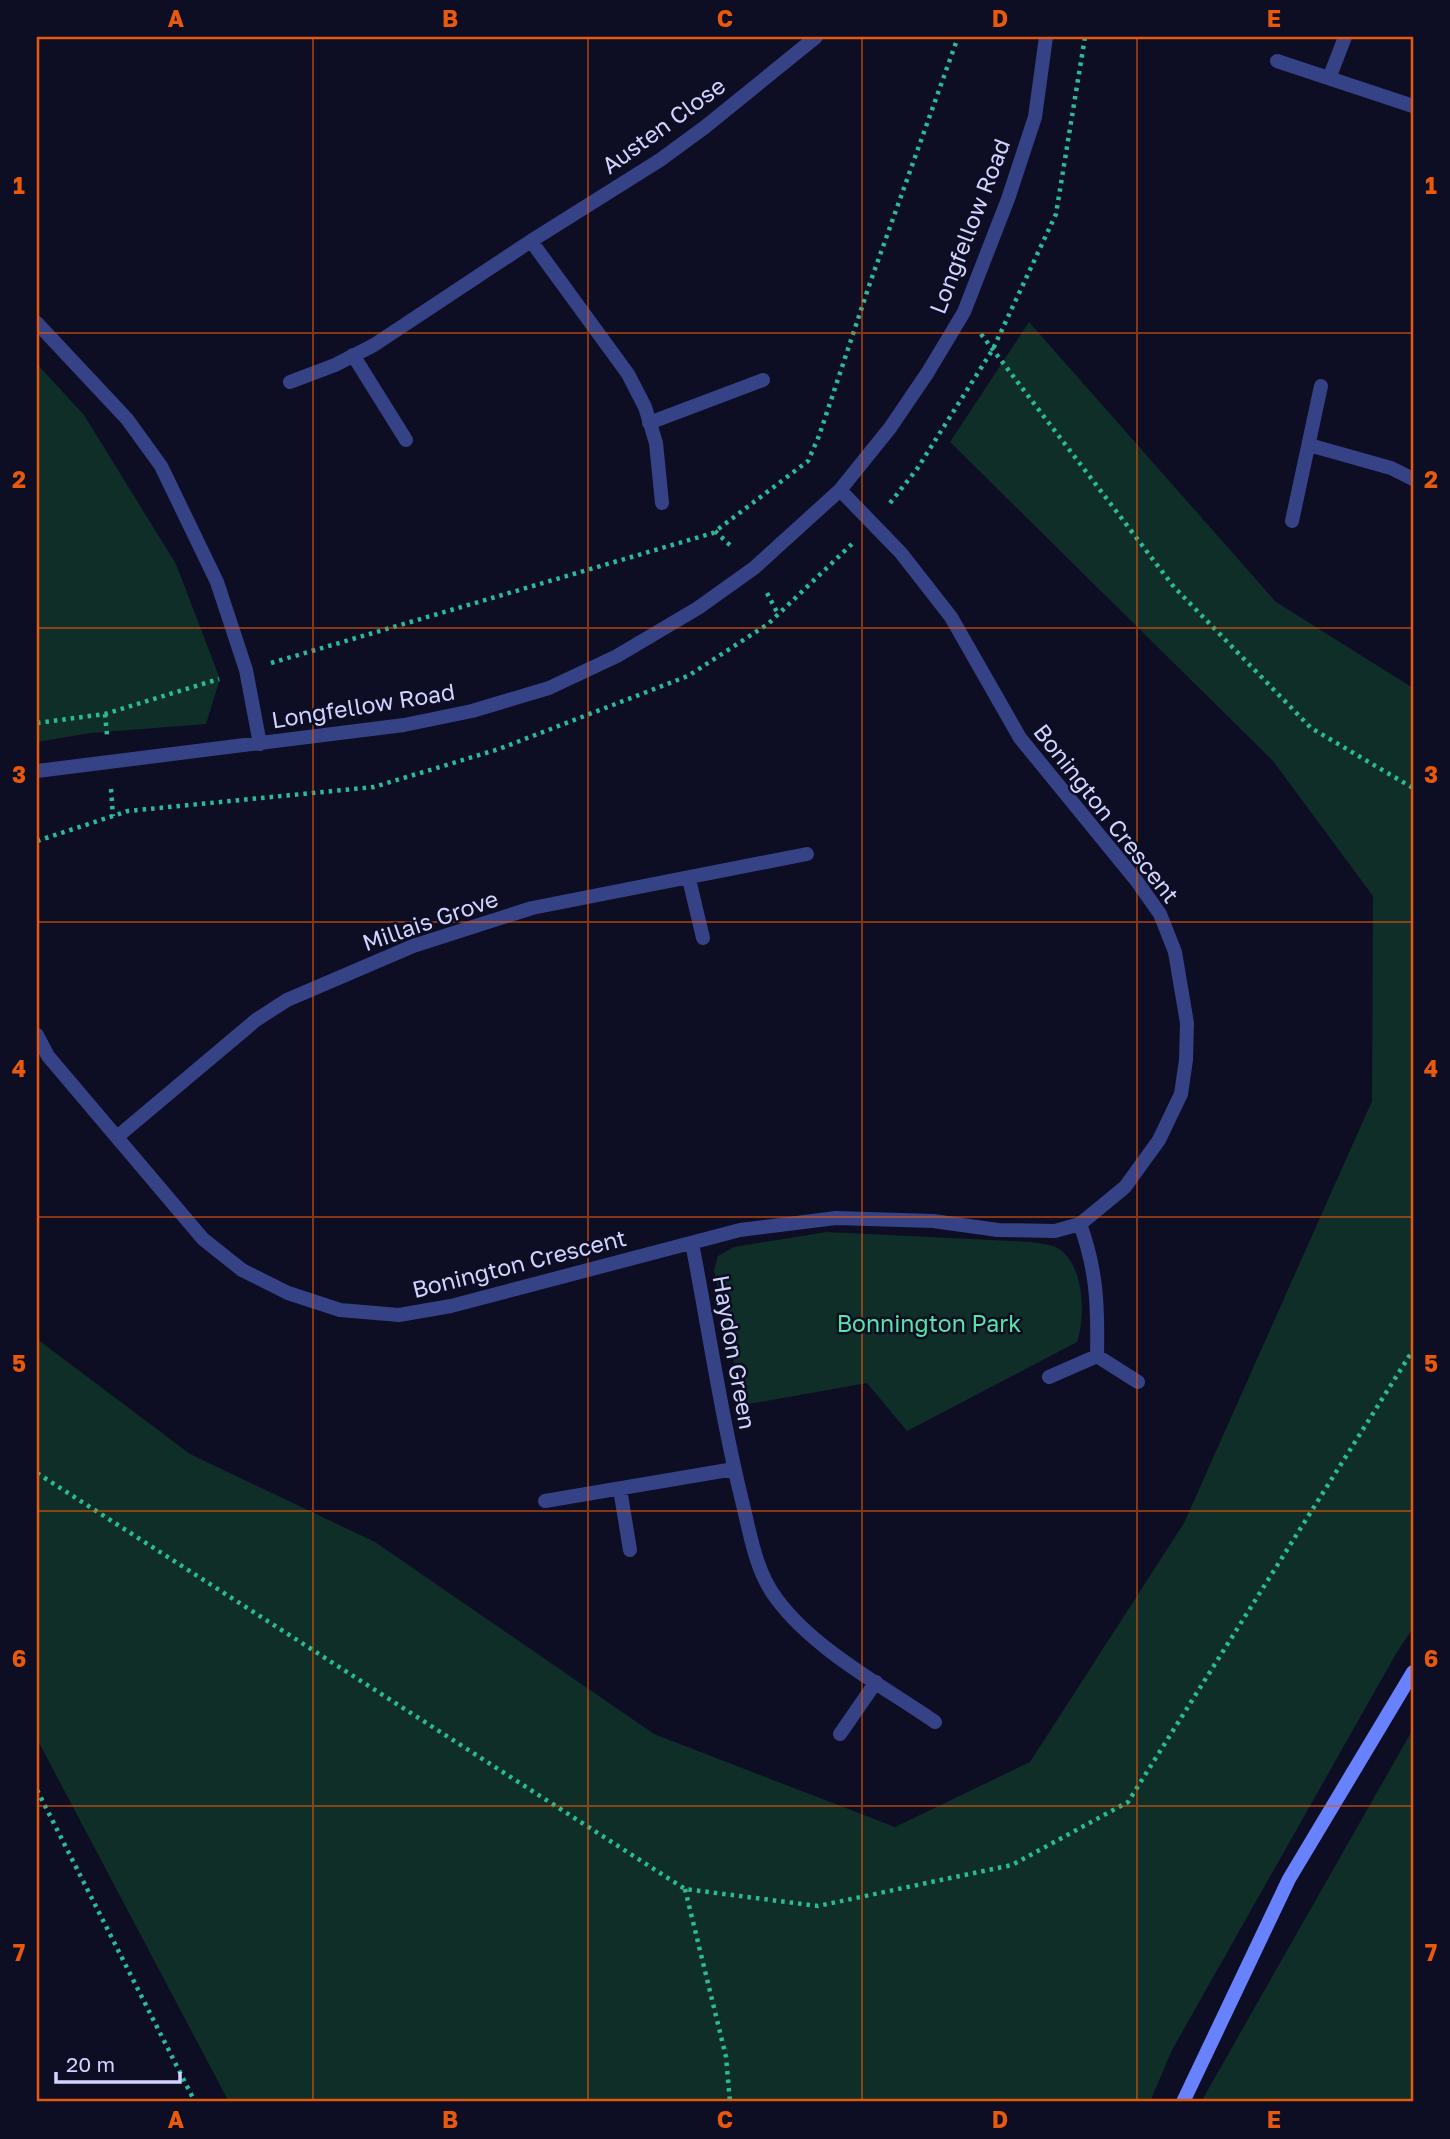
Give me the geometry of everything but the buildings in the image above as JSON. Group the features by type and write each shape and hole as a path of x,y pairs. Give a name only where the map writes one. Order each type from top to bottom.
{"street":[{"name":"Austen Close","path":"290,382 374,345 660,160 816,37"},
{"name":"Longfellow Road","path":"37,771 404,725 472,711 548,688 617,656 698,608 754,568 840,490 890,428 928,373 964,312 1008,200 1035,117 1046,37"},
{"path":"1330,76 1345,37"},
{"path":"1276,61 1330,76 1413,106"},
{"path":"531,241 628,374 645,407 656,443 662,503"},
{"path":"37,323 127,419 162,466 217,582 246,670 260,744"},
{"path":"353,355 406,440"},
{"path":"649,423 764,380"},
{"path":"1292,521 1321,386"},
{"path":"1309,444 1391,468 1413,479"},
{"name":"Bonington Crescent","path":"37,1035 48,1056 203,1239 242,1270 288,1293 340,1310 399,1315 451,1306 740,1230 836,1218 933,1221 998,1230 1055,1231 1080,1224 1125,1187 1159,1140 1181,1094 1186,1060 1187,1023 1175,951 1160,914 1136,880 1020,738 951,617 901,553 840,490"},
{"name":"Millais Grove","path":"117,1138 256,1020 287,1000 413,946 532,908 807,854"},
{"path":"689,879 703,938"},
{"path":"1080,1224 1091,1254 1094,1273 1098,1311 1097,1356"},
{"name":"Haydon Green","path":"692,1243 733,1469 757,1562 774,1597 817,1642 935,1722"},
{"path":"1049,1377 1097,1356"},
{"path":"1097,1356 1138,1382"},
{"path":"545,1502 733,1469"},
{"path":"620,1489 630,1550"},
{"path":"1183,2102 1289,1879 1413,1672"},
{"path":"841,1734 876,1682"}],"path":[{"path":"37,841 128,811 374,787 512,744 688,676 768,624 873,524 917,469 993,349 1056,214 1085,37"},
{"path":"964,312 1174,587 1311,728 1413,788"},
{"path":"37,723 105,714 246,670"},
{"path":"37,1473 685,1889 818,1906 1012,1865 1128,1802 1413,1350"},
{"path":"37,1790 195,2102"},
{"path":"685,1889 726,2057 730,2102"}],"green space":[{"path":"1029,322 1276,602 1413,688 1413,1628 1172,2050 1150,2102 229,2102 37,1739 37,1339 190,1454 375,1542 654,1734 895,1827 1030,1762 1184,1523 1372,1101 1373,896 1273,761 950,442"},
{"path":"37,364 84,415 176,564 220,679 206,724 91,733 37,742"},
{"name":"Bonnington Park","path":"826,1232 1032,1242 1056,1247 1074,1267 1081,1292 1082,1319 1077,1342 907,1431 867,1383 743,1405 714,1270 718,1256 734,1247"},
{"path":"1413,1729 1413,2102 1201,2102"}]}
